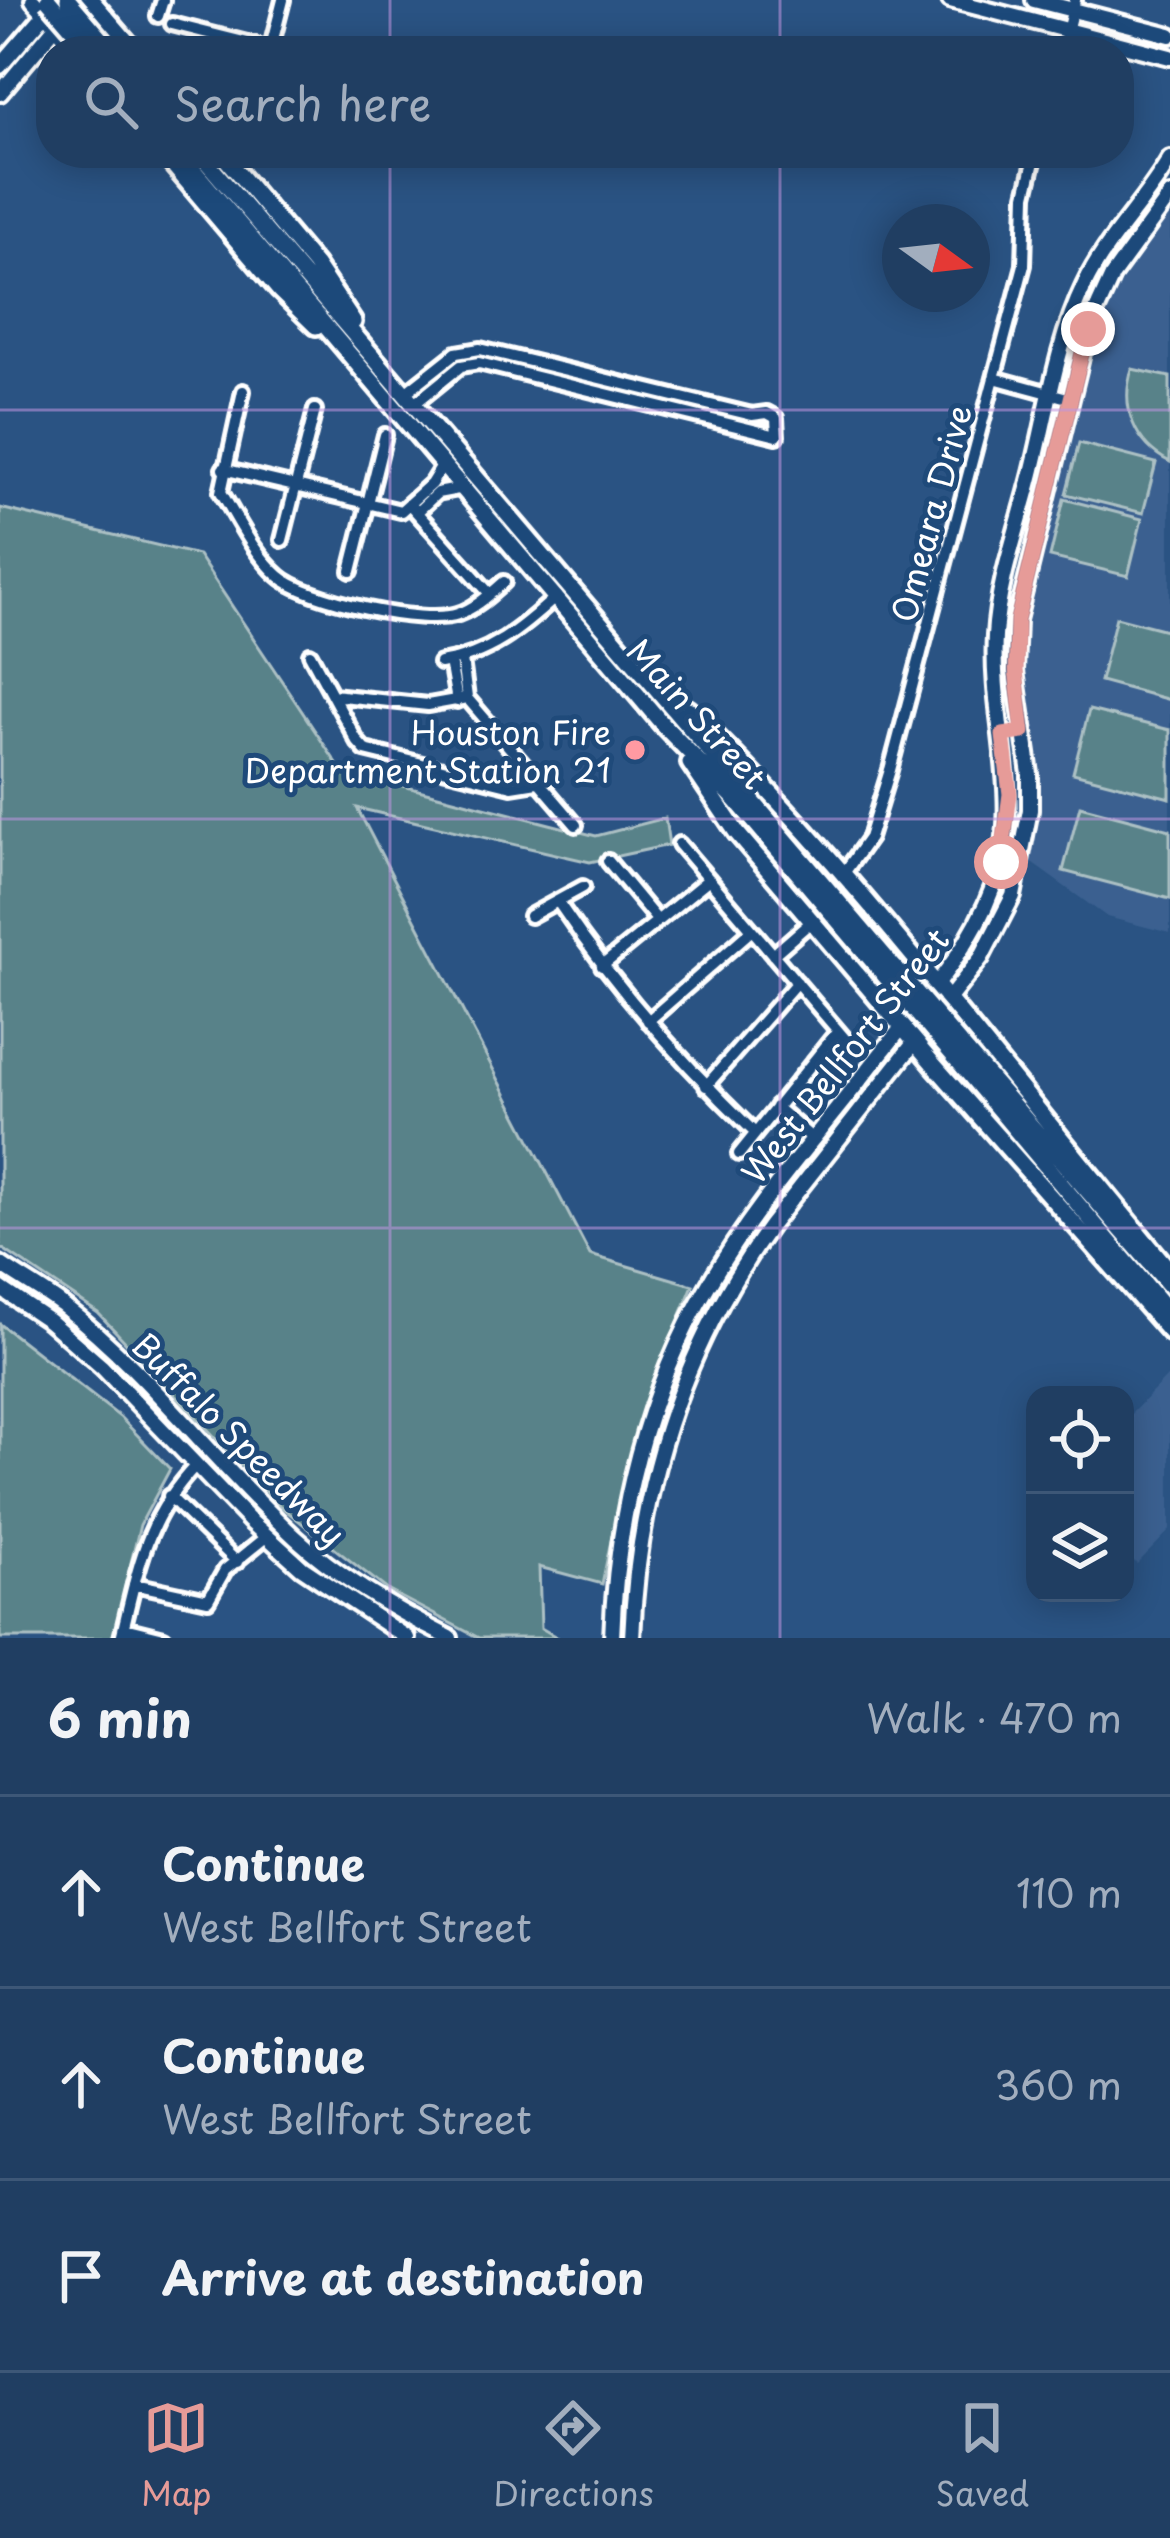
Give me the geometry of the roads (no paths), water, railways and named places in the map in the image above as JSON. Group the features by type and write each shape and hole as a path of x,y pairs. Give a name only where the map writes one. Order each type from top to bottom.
{"highway":[{"path":"68,0 94,36"},
{"path":"91,0 123,36"},
{"path":"50,5 88,36"},
{"path":"83,36 93,22 111,22"},
{"path":"58,28 65,36"},
{"path":"176,168 279,290 403,400"},
{"name":"Main Street","path":"193,168 614,638 890,972"},
{"name":"Main Street","path":"212,168 392,379 443,464 664,726 736,800 1170,1286"},
{"path":"234,168 315,265 392,379"},
{"path":"614,638 756,775 981,1038 1170,1271"},
{"path":"664,726 737,833 1170,1332"},
{"path":"874,994 894,997 912,981 915,962"},
{"path":"935,1066 935,1052 958,1033 981,1038"},
{"name":"Main Street","path":"963,1056 1170,1314"}],"main road":[{"path":"33,0 50,5"},
{"path":"51,36 79,0"},
{"path":"1034,0 1074,5 1170,35"},
{"path":"957,1 1090,36"},
{"path":"50,5 58,28"},
{"path":"0,66 50,5"},
{"path":"1134,48 1170,57"},
{"path":"0,93 36,53"},
{"name":"West Bellfort Street","path":"612,1638 618,1553 641,1444 678,1343 730,1252 973,932 1001,862 1010,794 995,668 1003,589 1071,318 1083,287 1170,158"},
{"path":"1150,190 1167,200"},
{"name":"West Bellfort Street","path":"632,1638 639,1554 660,1451 706,1330 744,1262 949,1002 999,928 1021,869 1030,810 1015,658 1023,594 1097,305 1112,276 1167,200"},
{"path":"1003,589 1023,594"},
{"path":"1003,735 1023,732"},
{"path":"1001,862 1021,869"},
{"path":"814,1140 828,1152"},
{"path":"730,1252 744,1262"},
{"name":"Buffalo Speedway","path":"0,1264 61,1304 98,1336 296,1538 350,1580 450,1638"},
{"name":"Buffalo Speedway","path":"0,1288 86,1353 284,1552 358,1609 406,1638"},
{"path":"86,1353 98,1336"},
{"path":"641,1444 660,1451"},
{"path":"196,1465 209,1451"},
{"path":"284,1552 296,1538"},
{"path":"618,1553 639,1554"}],"street":[{"path":"158,16 163,0"},
{"path":"274,36 283,0"},
{"path":"1066,36 1074,5"},
{"path":"172,24 220,36"},
{"name":"Omeara Drive","path":"842,877 856,862 876,820 1027,253 1026,195 1032,168"},
{"path":"403,400 461,366 503,362 626,385 731,417 622,399 503,362"},
{"path":"994,378 1071,399"},
{"path":"622,399 626,385"},
{"path":"242,391 221,492 265,561 300,590 430,617 459,614 504,582"},
{"path":"282,540 315,410"},
{"path":"351,571 385,435"},
{"path":"223,469 400,511 413,508 429,494 443,464"},
{"path":"429,494 464,488"},
{"path":"413,508 490,594"},
{"path":"557,596 506,640 451,661 462,700 576,825"},
{"path":"310,654 365,749 512,786 537,782"},
{"path":"332,694 428,705 462,700"},
{"path":"679,844 850,1046"},
{"path":"608,861 657,920"},
{"path":"602,966 709,879"},
{"path":"530,916 583,887"},
{"path":"558,902 648,1021 755,1133"},
{"path":"776,957 814,924"},
{"path":"648,1021 752,930"},
{"path":"706,1086 796,982"},
{"path":"739,1154 838,1030"},
{"path":"776,1107 814,1140"},
{"path":"164,1638 123,1633 153,1521 196,1465"},
{"path":"169,1496 237,1562"},
{"path":"134,1585 208,1600 220,1577 266,1536"}],"place":[{"name":"Houston Fire Department Station 21","path":"635,750"}]}
